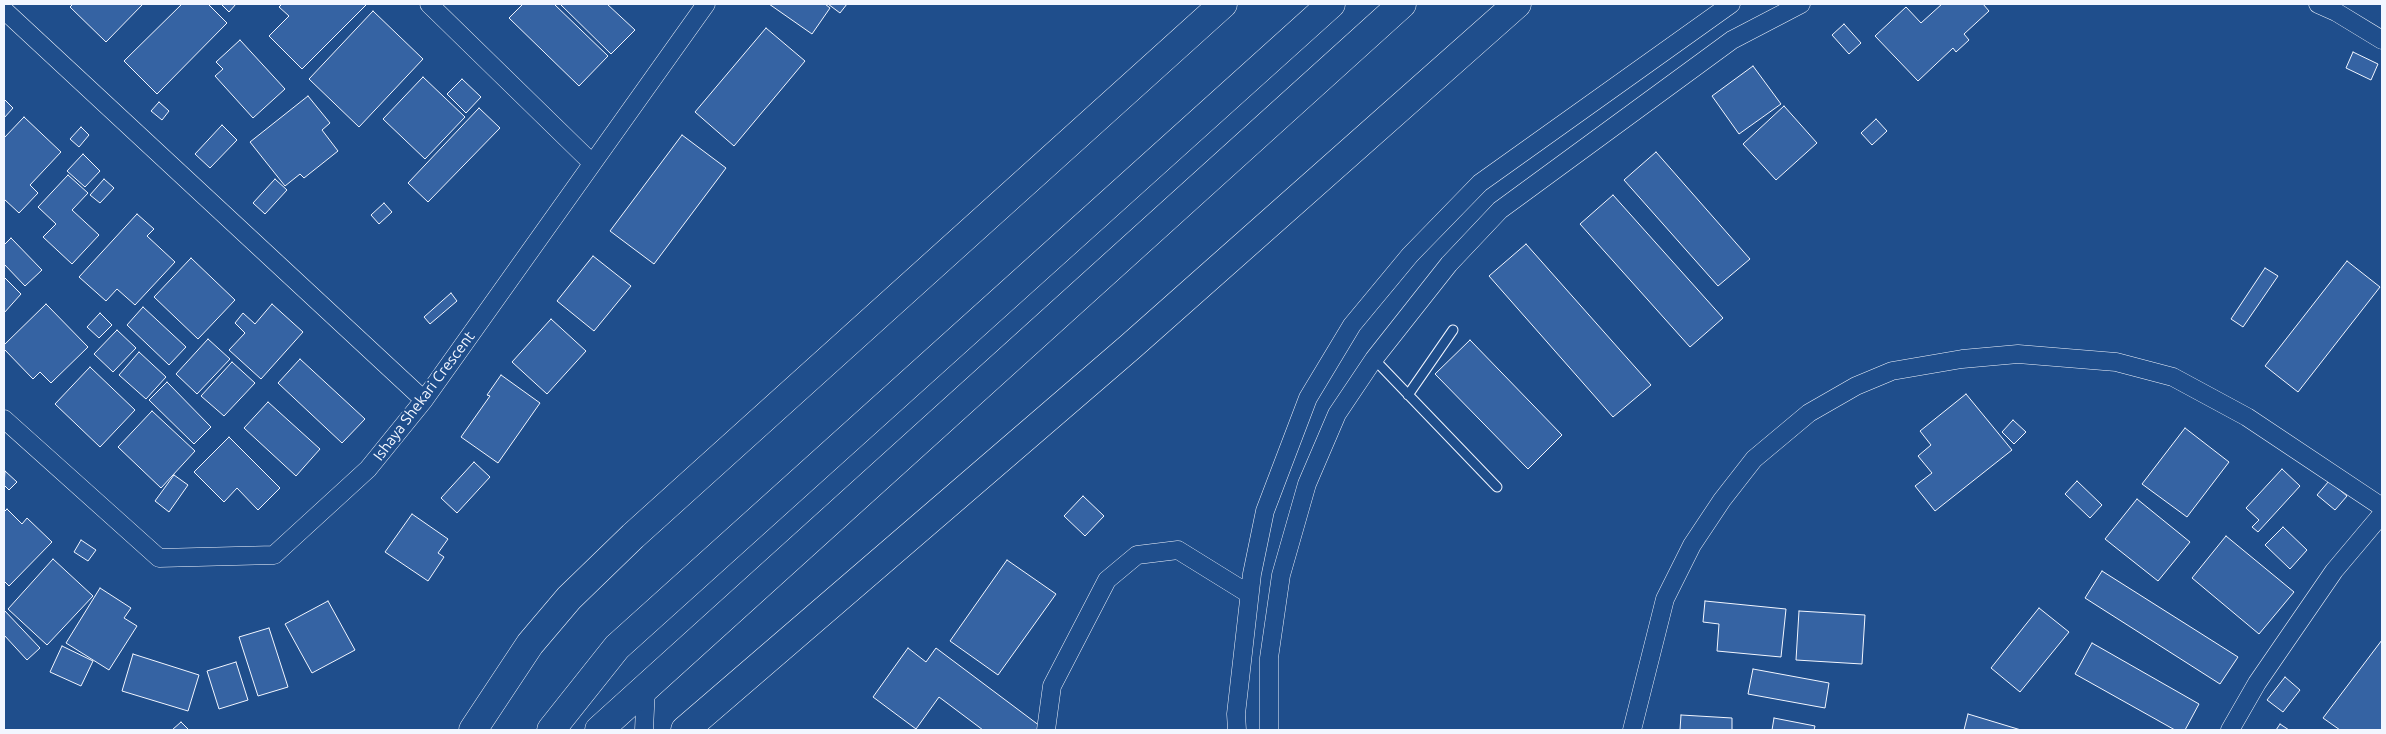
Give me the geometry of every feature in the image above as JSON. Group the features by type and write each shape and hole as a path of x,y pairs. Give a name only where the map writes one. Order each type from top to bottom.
{"main road":[{"path":"473,730 530,644 569,598 633,536 1223,4"},
{"path":"551,730 617,647 1331,4"},
{"path":"599,730 1402,4"},
{"path":"685,730 1130,347 1517,4"}],"street":[{"path":"429,4 592,163"},
{"name":"Ishaya Shekari Crescent","path":"4,419 159,558 274,555 368,469 424,400 706,4"},
{"path":"1237,730 1236,714 1249,594 1265,512 1308,398 1358,318 1410,255 1480,183 1731,4"},
{"path":"1269,730 1269,658 1281,575 1307,484 1337,414 1374,359 1449,264 1500,210 1732,40 1801,4"},
{"path":"2318,4 2336,12 2382,40"},
{"path":"4,10 424,400"},
{"path":"1632,730 1665,599 1692,544 1722,500 1754,459 1809,413 1856,386 1892,371 1962,359 2018,354 2116,362 2173,377 2247,417 2382,507"},
{"path":"2230,730 2257,683 2334,571 2382,514"},
{"path":"1046,730 1052,686 1107,580 1137,555 1178,550 1249,594"},
{"path":"644,730 646,687"}],"lane":[{"path":"1408,395 1453,330"},
{"path":"1374,359 1497,487"}],"building":[{"path":"73,4 143,4 106,42 70,7"},
{"path":"182,4 208,4 227,23 157,94 124,61"},
{"path":"221,4 236,4 229,12"},
{"path":"282,4 366,5 302,69 269,36 289,16 279,7"},
{"path":"523,4 554,4 608,56 579,86 509,18"},
{"path":"560,4 607,4 635,30 611,54"},
{"path":"769,4 825,4 830,8 812,34"},
{"path":"828,4 847,4 840,13"},
{"path":"1942,4 1983,4 1989,11 1964,34 1969,40 1956,52 1953,48 1918,81 1875,36 1906,7 1921,23"},
{"path":"373,11 423,59 359,127 309,79"},
{"path":"1844,24 1861,43 1849,54 1832,35"},
{"path":"766,28 805,61 734,146 695,112"},
{"path":"240,40 285,89 253,118 215,76 223,69 216,62"},
{"path":"2353,52 2378,64 2371,80 2346,68"},
{"path":"1753,66 1781,104 1739,134 1712,96"},
{"path":"423,77 465,117 425,159 383,119"},
{"path":"462,79 481,97 466,113 447,94"},
{"path":"308,96 330,123 322,130 338,151 304,178 300,174 285,186 250,142"},
{"path":"4,99 13,108 4,118"},
{"path":"159,102 169,111 162,120 151,111"},
{"path":"1784,106 1817,143 1776,180 1743,144"},
{"path":"479,108 500,128 428,202 408,183"},
{"path":"24,117 61,152 30,185 38,193 19,213 4,199 4,138"},
{"path":"1876,119 1887,131 1872,145 1861,133"},
{"path":"222,125 237,140 210,168 195,154"},
{"path":"81,127 89,135 79,147 70,139"},
{"path":"682,135 726,168 654,264 610,231"},
{"path":"1656,152 1750,259 1718,286 1624,180"},
{"path":"83,154 100,171 85,187 67,171"},
{"path":"68,175 88,193 72,210 99,235 72,264 43,237 56,224 38,207"},
{"path":"104,179 114,188 100,203 90,195"},
{"path":"275,179 287,190 265,214 253,203"},
{"path":"1613,195 1723,318 1690,347 1580,224"},
{"path":"384,203 392,212 379,224 371,215"},
{"path":"137,214 154,229 147,236 175,262 135,305 117,289 106,301 79,277"},
{"path":"11,238 42,270 25,286 4,264 4,245"},
{"path":"1526,244 1651,385 1613,417 1489,276"},
{"path":"593,256 631,286 594,331 557,301"},
{"path":"191,258 235,300 198,339 154,297"},
{"path":"2347,261 2380,287 2298,392 2265,366"},
{"path":"2265,268 2278,276 2243,327 2231,319"},
{"path":"4,277 21,294 4,313"},
{"path":"451,293 457,301 430,324 424,317"},
{"path":"46,304 88,347 51,383 40,372 33,379 4,349 4,345"},
{"path":"272,304 303,332 261,379 229,350 245,333 235,323 243,313 255,324"},
{"path":"143,307 186,347 169,365 127,325"},
{"path":"100,313 112,325 99,338 87,327"},
{"path":"551,319 586,351 547,394 512,362"},
{"path":"117,330 136,348 113,372 94,354"},
{"path":"208,339 230,359 197,394 176,374"},
{"path":"1470,340 1562,435 1528,469 1435,374"},
{"path":"139,352 166,377 146,399 119,375"},
{"path":"300,359 365,419 342,443 278,383"},
{"path":"232,362 255,383 224,416 201,396"},
{"path":"90,367 135,410 100,447 55,404"},
{"path":"501,375 540,403 498,463 461,437 490,396 487,395"},
{"path":"167,382 211,427 194,444 149,400"},
{"path":"1966,394 2012,450 1935,511 1915,486 1932,473 1918,456 1931,445 1920,431"},
{"path":"268,402 320,449 296,476 244,428"},
{"path":"152,411 195,451 161,488 118,447"},
{"path":"2013,420 2026,432 2014,444 2002,432"},
{"path":"2185,428 2229,462 2187,517 2142,484"},
{"path":"229,437 280,488 258,510 237,488 224,502 194,472"},
{"path":"474,462 490,477 457,513 441,498"},
{"path":"2282,469 2300,486 2258,532 2252,527 2259,520 2246,508"},
{"path":"5,471 17,482 9,490 4,485"},
{"path":"174,475 188,485 169,512 155,501"},
{"path":"2077,481 2102,505 2090,518 2065,494"},
{"path":"2329,481 2347,496 2335,510 2317,495"},
{"path":"1083,496 1104,516 1085,536 1064,516"},
{"path":"2137,499 2190,542 2158,581 2105,539"},
{"path":"7,509 22,524 27,518 52,542 9,586 4,581 4,512"},
{"path":"412,514 448,539 438,553 444,557 428,581 385,552"},
{"path":"2283,527 2307,550 2290,569 2265,545"},
{"path":"2226,536 2294,592 2259,634 2192,578"},
{"path":"81,540 96,550 88,561 74,552"},
{"path":"53,559 93,596 47,645 8,609"},
{"path":"1007,560 1056,594 998,675 950,641"},
{"path":"2102,571 2238,657 2220,684 2085,598"},
{"path":"100,588 131,608 124,618 137,626 109,670 66,643"},
{"path":"328,601 355,650 312,673 285,624"},
{"path":"1705,601 1786,609 1781,657 1717,651 1719,624 1703,622"},
{"path":"2039,608 2069,632 2020,692 1991,668"},
{"path":"4,610 40,648 27,660 4,635"},
{"path":"1799,611 1865,615 1862,664 1796,660"},
{"path":"269,628 288,687 258,696 239,637"},
{"path":"2382,640 2382,730 2340,730 2323,718"},
{"path":"2092,643 2199,704 2185,730 2175,730 2075,674"},
{"path":"62,646 93,661 81,686 50,672"},
{"path":"908,648 926,662 936,648 1040,726 1036,730 983,730 939,697 916,729 873,697"},
{"path":"133,654 199,675 188,711 122,691"},
{"path":"236,662 248,700 219,709 207,671"},
{"path":"1753,669 1829,683 1825,708 1748,694"},
{"path":"2285,677 2300,690 2283,712 2267,700"},
{"path":"1968,714 2021,730 1964,730"},
{"path":"1681,715 1732,718 1732,730 1680,730"},
{"path":"1774,718 1815,726 1814,730 1772,730"},
{"path":"181,722 189,730 172,730"},
{"path":"2280,724 2289,730 2276,730"}]}
